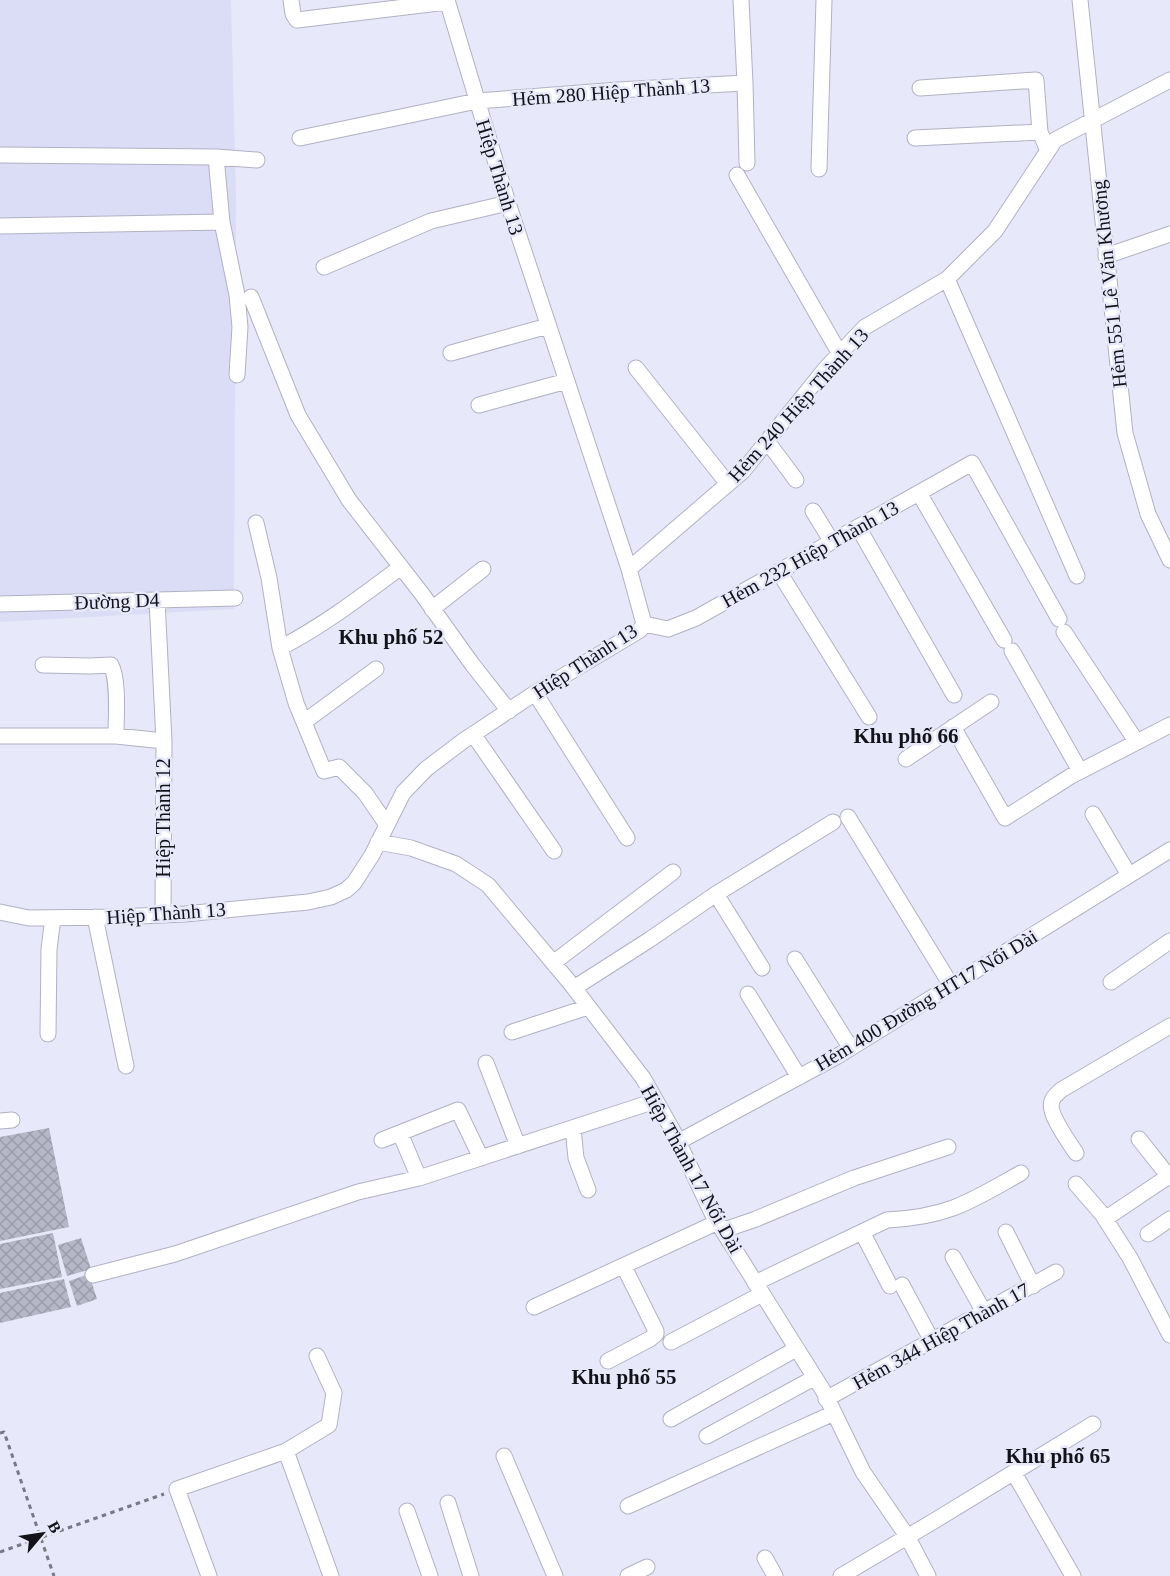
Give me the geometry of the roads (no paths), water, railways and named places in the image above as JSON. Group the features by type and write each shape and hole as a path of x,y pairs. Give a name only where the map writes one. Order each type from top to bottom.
{"street":[{"path":"291,0 293,14 297,20 447,1"},
{"path":"741,0 746,83 742,169 840,354"},
{"path":"819,169 824,0"},
{"name":"Hẻm 551 Lê Văn Khương","path":"1080,0 1125,434 1148,514 1168,553"},
{"name":"Hiệp Thành 13","path":"0,912 29,918 163,915 309,902 331,897 346,890 354,883 372,855 402,793 426,770 473,734 640,630 644,624 629,569 507,203 447,1"},
{"path":"920,88 1036,80 1040,132 1048,151"},
{"name":"Hẻm 240 Hiệp Thành 13","path":"629,569 743,471 826,368 865,327 947,279 995,231 1055,140 1170,80"},
{"name":"Hẻm 280 Hiệp Thành 13","path":"300,138 477,101 746,83"},
{"path":"915,138 1040,132"},
{"path":"0,156 216,157 257,160"},
{"path":"216,157 222,222 237,295 240,327 237,375"},
{"path":"324,267 431,221 507,203"},
{"path":"0,226 222,222"},
{"path":"1106,256 1170,235"},
{"path":"947,279 1077,576"},
{"path":"251,297 298,416 349,500 509,711"},
{"path":"451,353 548,326"},
{"path":"636,368 728,484"},
{"path":"479,405 567,381"},
{"path":"767,441 796,480"},
{"name":"Hẻm 232 Hiệp Thành 13","path":"644,624 668,629 696,618 972,463 1062,625 1136,741"},
{"path":"919,493 1080,771"},
{"path":"813,511 832,542"},
{"path":"256,523 269,578 280,648 296,703 324,771 339,767 365,793 387,825"},
{"path":"858,527 954,695"},
{"path":"280,648 301,637 401,567"},
{"path":"432,609 483,569"},
{"path":"779,572 869,717"},
{"name":"Đường D4","path":"0,604 235,598"},
{"path":"157,600 164,741"},
{"path":"44,665 111,664 114,671 116,697 116,736"},
{"path":"304,722 376,669"},
{"path":"536,693 627,838"},
{"path":"906,759 991,702"},
{"path":"953,727 1005,818 1080,771 1170,724"},
{"path":"473,734 554,851"},
{"name":"Hiệp Thành 12","path":"0,736 116,736 164,741 163,915"},
{"path":"1093,814 1129,875"},
{"path":"848,817 951,985"},
{"path":"574,988 716,894 833,822"},
{"name":"Hiệp Thành 17 Nối Dài","path":"378,842 411,848 456,864 488,885 574,988 643,1078 678,1142 713,1215 826,1398 863,1472 907,1536 928,1576"},
{"name":"Hẻm 400 Đường HT17 Nối Dài","path":"678,1142 836,1057 1170,849"},
{"path":"553,963 673,872"},
{"path":"716,894 762,968"},
{"path":"48,1034 48,949 53,918"},
{"path":"95,918 126,1066"},
{"path":"1111,982 1170,941"},
{"path":"795,959 850,1047"},
{"path":"748,994 799,1077"},
{"path":"512,1032 588,1007"},
{"path":"1076,1153 1051,1110 1053,1099 1061,1090 1170,1026"},
{"path":"486,1063 518,1146"},
{"path":"93,1275 175,1254 358,1192 419,1178 655,1101"},
{"path":"382,1140 459,1110 481,1158"},
{"path":"573,1128 576,1158 588,1190"},
{"path":"400,1133 419,1178"},
{"path":"1105,1219 1169,1177 1139,1139"},
{"path":"534,1307 721,1226 756,1219 854,1178 948,1147"},
{"path":"671,1342 758,1288 862,1232 887,1220 906,1219 951,1209 1021,1173"},
{"path":"1076,1184 1105,1219 1131,1258 1170,1335"},
{"path":"1148,1234 1170,1219"},
{"path":"862,1232 932,1341"},
{"path":"1006,1232 1033,1286"},
{"path":"953,1257 984,1312"},
{"path":"608,1361 654,1337 656,1331 624,1267"},
{"name":"Hẻm 344 Hiệp Thành 17","path":"826,1398 1056,1272"},
{"path":"671,1419 796,1349"},
{"path":"209,1576 177,1489 286,1451 329,1425 334,1394 317,1356"},
{"path":"707,1436 814,1378"},
{"path":"628,1506 834,1413"},
{"path":"841,1576 1093,1424"},
{"path":"286,1451 331,1576"},
{"path":"504,1456 555,1576"},
{"path":"1014,1473 1073,1576"},
{"path":"448,1503 471,1576"},
{"path":"406,1511 430,1576"},
{"path":"765,1558 775,1576"},
{"path":"628,1576 648,1568"}],"district":[{"name":"Khu phố 52","path":"391,637"},
{"name":"Khu phố 66","path":"906,736"},
{"name":"Khu phố 55","path":"624,1377"},
{"name":"Khu phố 65","path":"1058,1456"}]}
